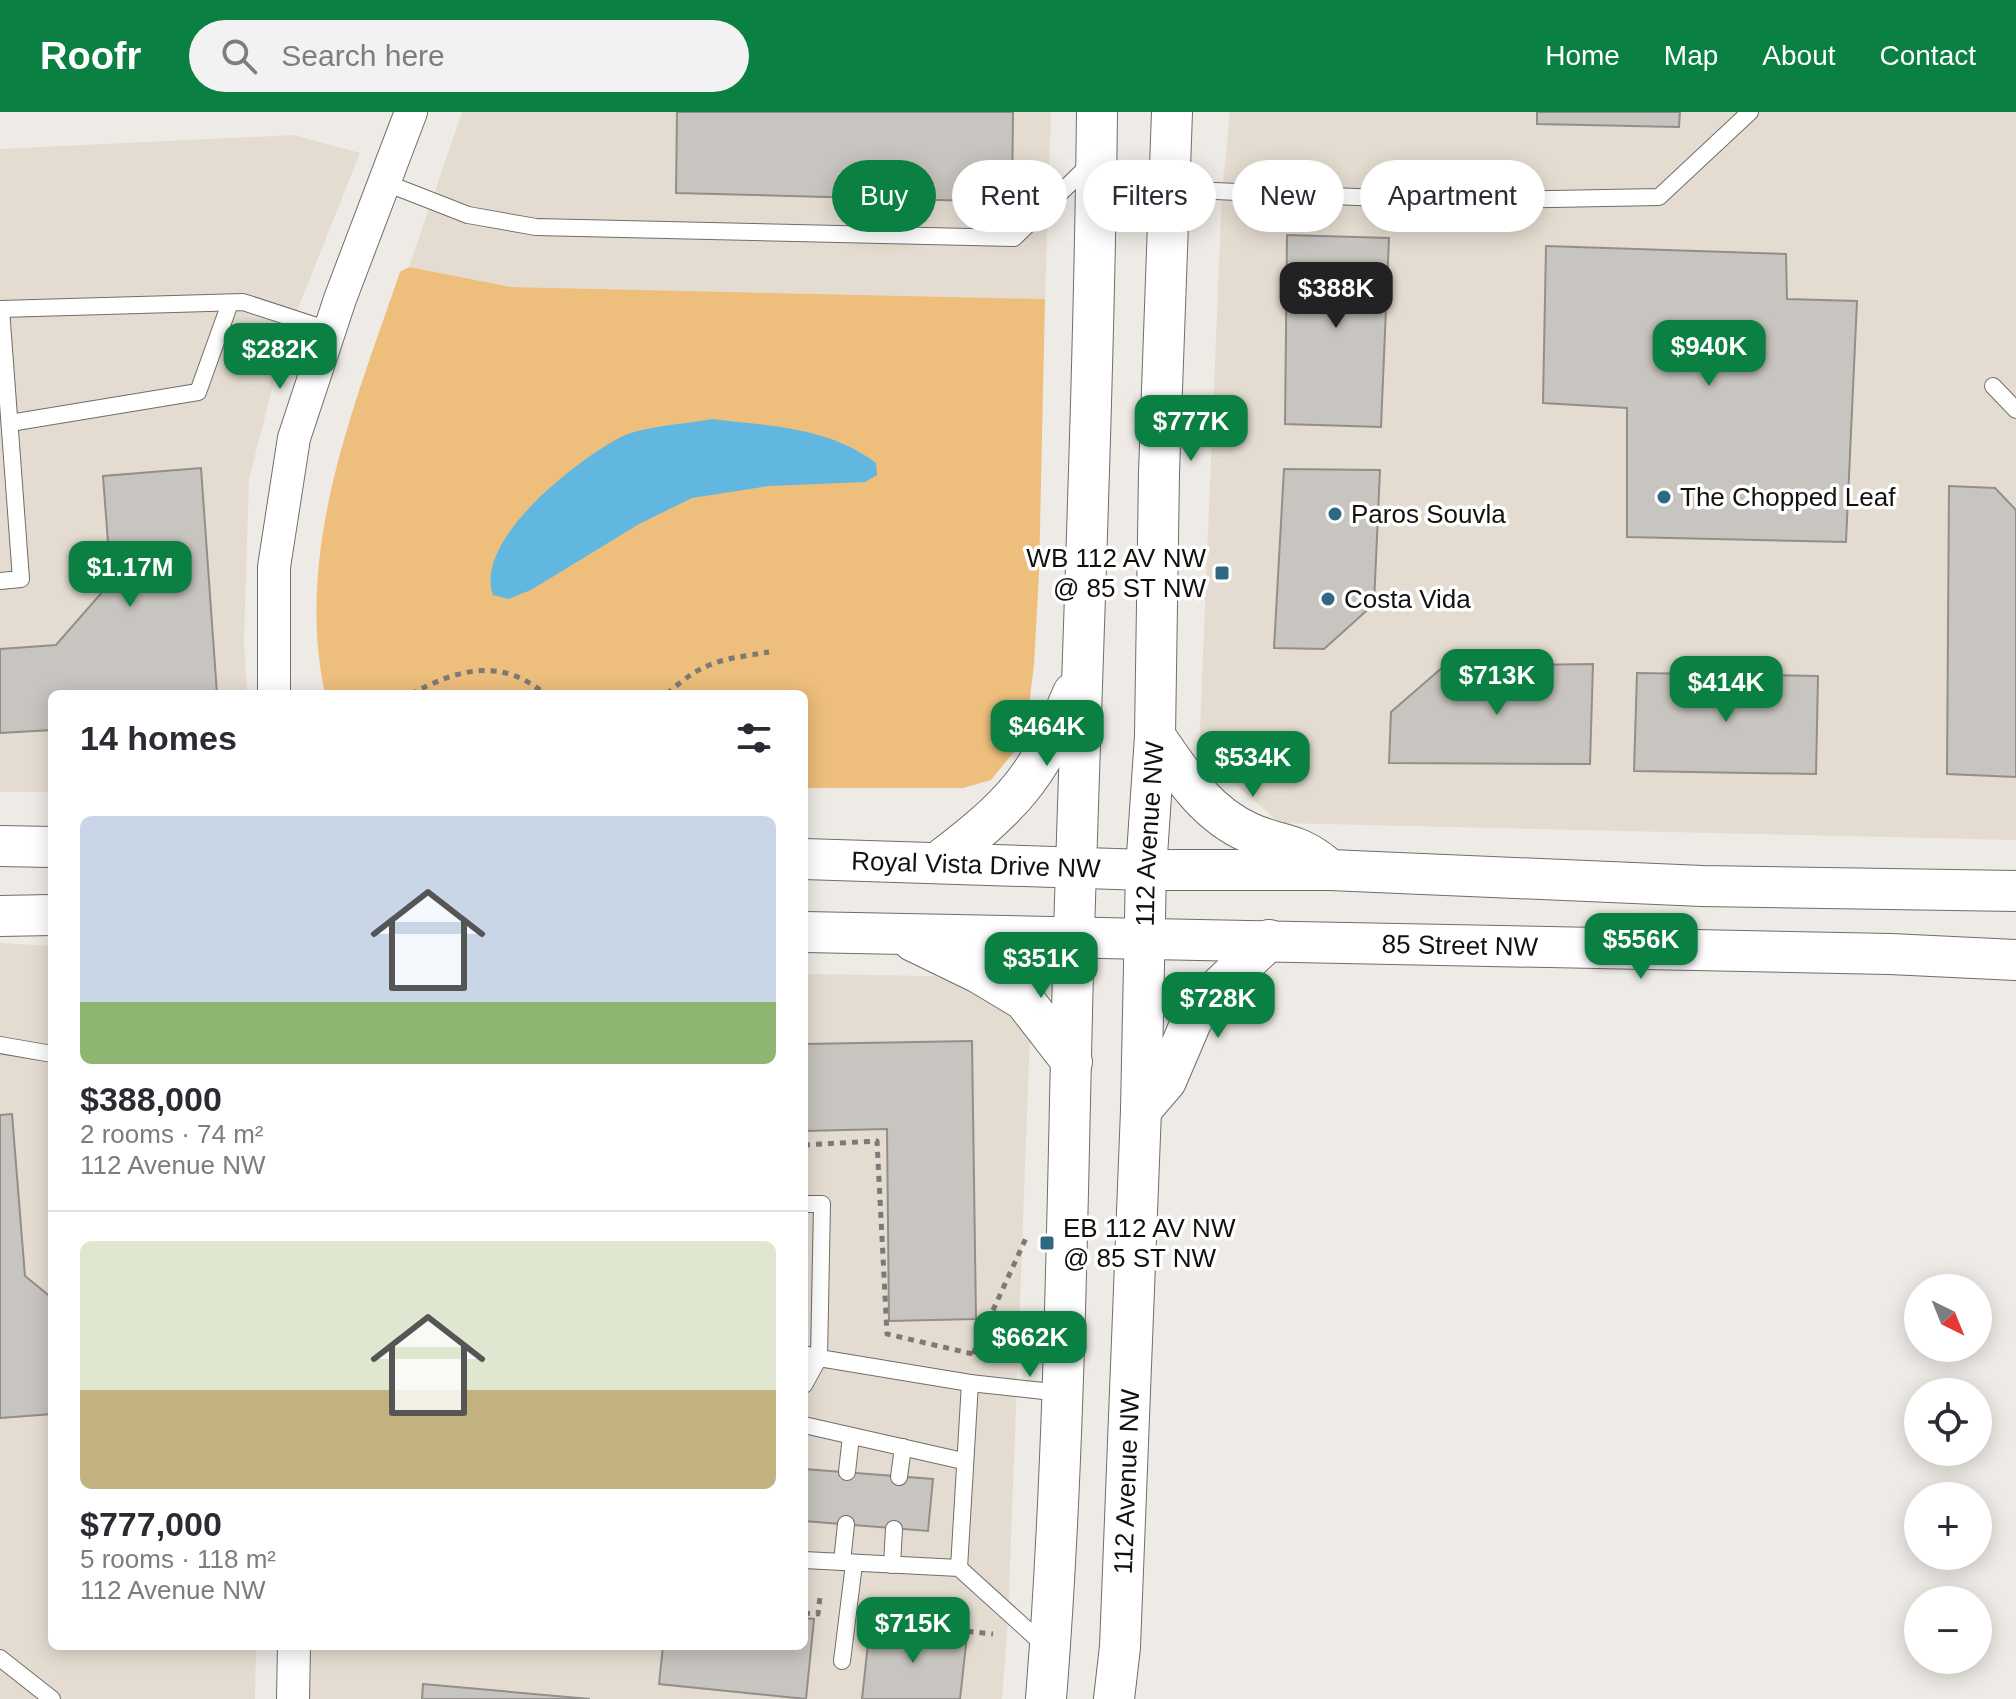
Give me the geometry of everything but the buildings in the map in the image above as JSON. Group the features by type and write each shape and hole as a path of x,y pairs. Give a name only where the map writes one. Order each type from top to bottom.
{"street":[{"path":"274,690 274,567 294,438 329,330 411,112"},
{"path":"1046,1699 1061,1393 1072,1062 1094,349 1097,112"},
{"name":"112 Avenue NW","path":"1170,160 1172,112"},
{"name":"112 Avenue NW","path":"1114,1699 1120,1647 1141,1110 1146,870 1155,736 1159,473 1167,232"},
{"path":"937,863 994,817 1034,775 1051,746 1082,671"},
{"path":"1155,736 1192,789 1231,823 1274,842 1304,848 1330,870"},
{"path":"0,846 48,847"},
{"name":"Royal Vista Drive NW","path":"808,859 1146,870"},
{"path":"1146,870 1330,870 1702,886 2016,891"},
{"path":"0,916 48,915"},
{"path":"808,932 1144,941"},
{"path":"898,935 979,973 1024,1000 1072,1062"},
{"path":"1141,1110 1166,1081 1192,1020 1210,996 1269,940"},
{"name":"85 Street NW","path":"1144,941 1269,940 2016,960"},
{"path":"293,1699 294,1650"}],"lane":[{"path":"1216,191 1449,201 1659,197 1750,112"},
{"path":"386,183 468,215 536,227 1014,238 1096,157"},
{"path":"0,581 21,579 7,485 10,423 4,394 1,309 243,302 329,330"},
{"path":"10,423 198,392 230,303"},
{"path":"1993,386 2016,410"},
{"path":"0,1045 48,1053"},
{"path":"808,1204 822,1204 811,1356 970,1383 1061,1393"},
{"path":"959,1568 970,1383"},
{"path":"808,1426 963,1461"},
{"path":"847,1472 851,1436"},
{"path":"899,1477 903,1447"},
{"path":"842,1661 848,1563 846,1524"},
{"path":"892,1565 894,1529"},
{"path":"808,1560 959,1568 1050,1650"},
{"path":"0,1658 52,1699"}],"path":[{"path":"671,690 692,671 721,660 769,652"},
{"path":"420,690 464,671 493,670 526,678 540,690"},
{"path":"808,1145 877,1141 887,1334 982,1357"},
{"path":"973,1354 1026,1238"},
{"path":"808,1613 818,1614 820,1597"},
{"path":"869,1621 994,1635"}],"shaded area":[{"path":"462,112 1051,112 1049,160 952,160 952,232 1047,232 1045,299 511,287 409,267"},
{"path":"1230,112 2016,112 2016,840 1280,823 1199,753 1222,191"},
{"path":"294,135 360,153 283,346 249,479 244,640 247,690 48,690 48,792 0,792 0,149"},
{"path":"409,267 511,287 1045,299 1039,574 1034,664 1025,738 991,780 963,788 808,788 808,690 324,690 317,640 317,586 323,532 348,427 400,272"},
{"path":"0,943 48,946 48,1650 256,1650 255,1699 0,1699"},
{"path":"808,974 934,976 994,998 1030,1034 1008,1619 1002,1699 292,1699 294,1650 808,1650"}],"water":[{"path":"712,419 818,435 858,451 876,463 877,475 865,482 768,486 692,498 639,524 531,590 508,599 493,595 491,573 498,550 513,527 556,483 602,448 630,433"}],"place":[{"name":"The Chopped Leaf","path":"1664,497"},
{"name":"Paros Souvla","path":"1335,514"},
{"name":"WB 112 AV NW @ 85 ST NW","path":"1222,573"},
{"name":"Costa Vida","path":"1328,599"},
{"name":"EB 112 AV NW @ 85 ST NW","path":"1047,1243"}]}
